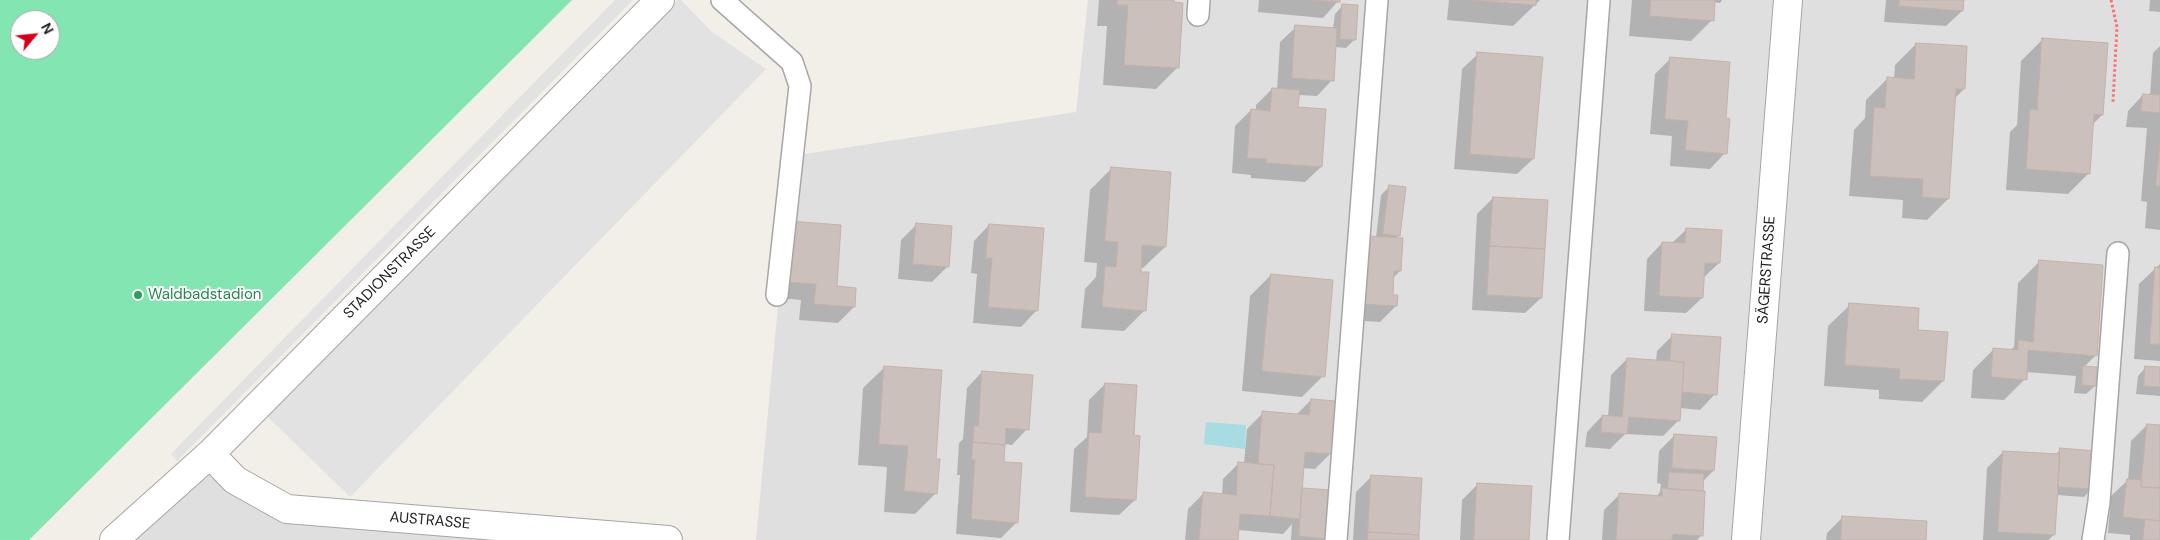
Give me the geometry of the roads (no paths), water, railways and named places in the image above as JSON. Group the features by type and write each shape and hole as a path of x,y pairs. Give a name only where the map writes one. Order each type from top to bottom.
{"street":[{"name":"STADIONSTRASSE","path":"114,540 210,454 660,0"},
{"name":"SÄGERSTRASSE","path":"1746,540 1788,0"},
{"name":"AUSTRASSE","path":"210,454 235,480 287,509 668,540"}],"lane":[{"path":"722,0 792,62 800,86 777,295"},
{"path":"1336,540 1377,0"},
{"path":"1558,540 1599,0"},
{"path":"2093,540 2100,492 2118,253"}],"water":[{"path":"1206,422 1246,425 1245,449 1204,444"}],"place":[{"name":"Waldbadstadion","path":"138,295"}]}
